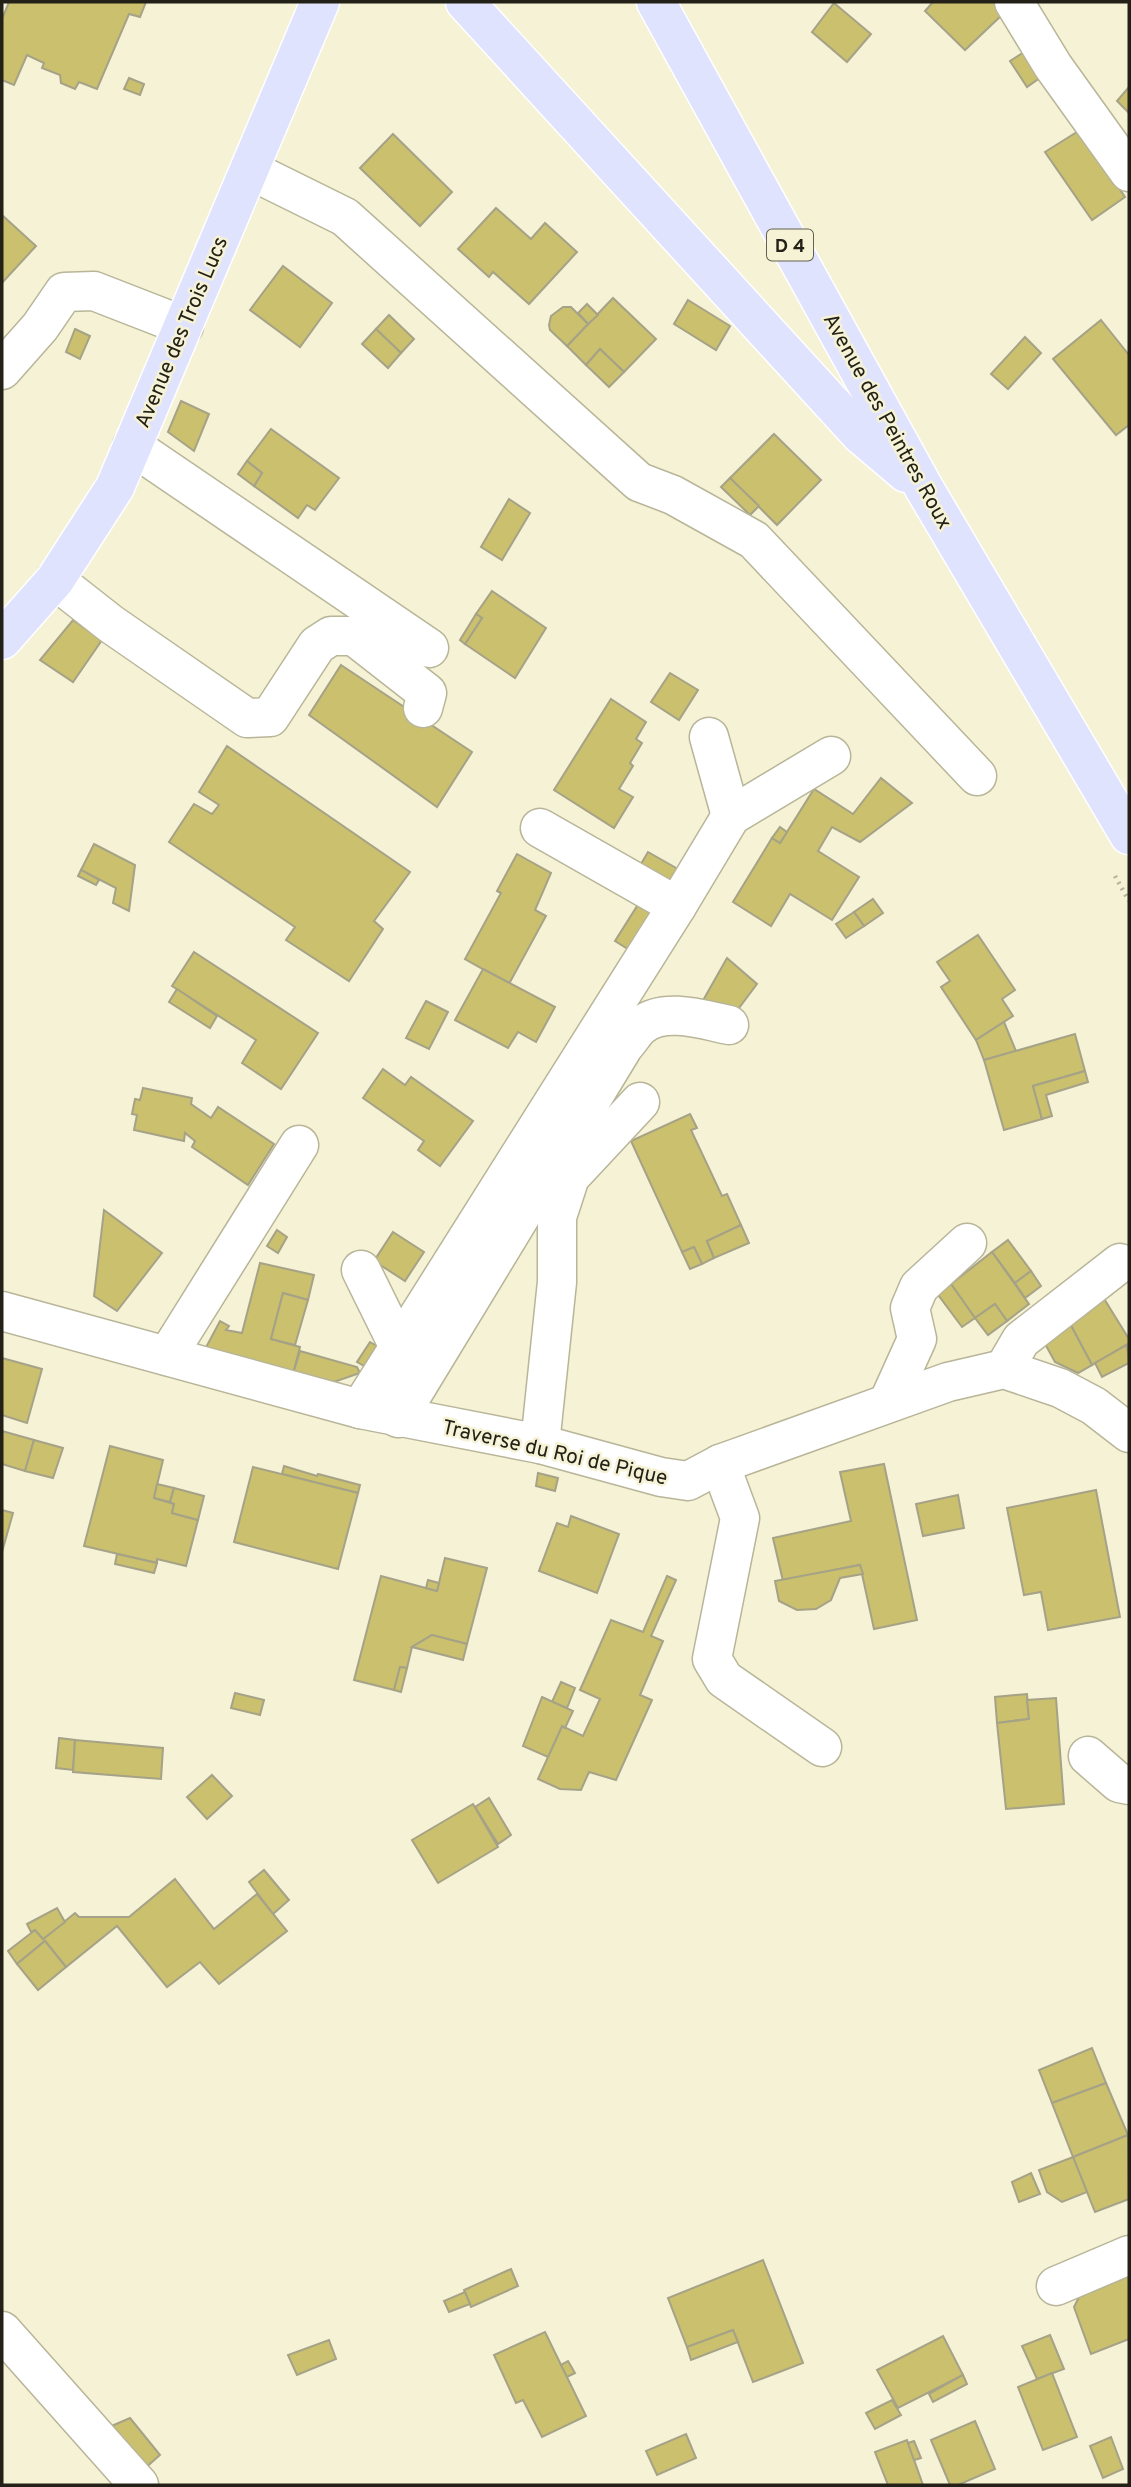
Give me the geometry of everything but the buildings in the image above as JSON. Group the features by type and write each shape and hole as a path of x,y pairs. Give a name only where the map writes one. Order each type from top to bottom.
{"main road":[{"name":"Avenue des Trois Lucs","path":"2,639 55,580 115,487 320,2"},
{"path":"465,2 860,434 924,488"},
{"name":"Avenue des Peintres Roux","path":"656,2 924,488 1129,835"}],"street":[{"path":"1014,2 1053,66 1129,173"},
{"path":"250,170 345,217 639,482 673,495 754,540 977,776"},
{"path":"2,370 40,327 64,292 94,291 184,326"},
{"path":"132,446 429,648"},
{"path":"55,580 111,624 247,718 270,717 317,645 331,635 354,635 428,693 423,708"},
{"path":"709,737 731,816"},
{"path":"360,1409 731,816 831,756"},
{"path":"540,828 677,906"},
{"path":"398,1418 624,1046 643,1024 667,1016 689,1017 729,1025"},
{"path":"540,1444 557,1282 557,1217 570,1177 640,1102"},
{"path":"167,1356 299,1145"},
{"path":"888,1403 917,1339 911,1308 919,1287 968,1243"},
{"path":"1120,1263 1021,1340 1004,1369 1060,1388 1094,1406 1129,1433"},
{"path":"361,1270 399,1347"},
{"name":"Traverse du Roi de Pique","path":"2,1311 360,1409 540,1444 661,1477 688,1481 720,1464 888,1403 948,1382 1004,1369"},
{"path":"720,1464 740,1518 712,1659 724,1679 822,1747"},
{"path":"1088,1756 1119,1783 1129,1786"},
{"path":"1056,2286 1129,2255"},
{"path":"2,2330 139,2485"}]}
